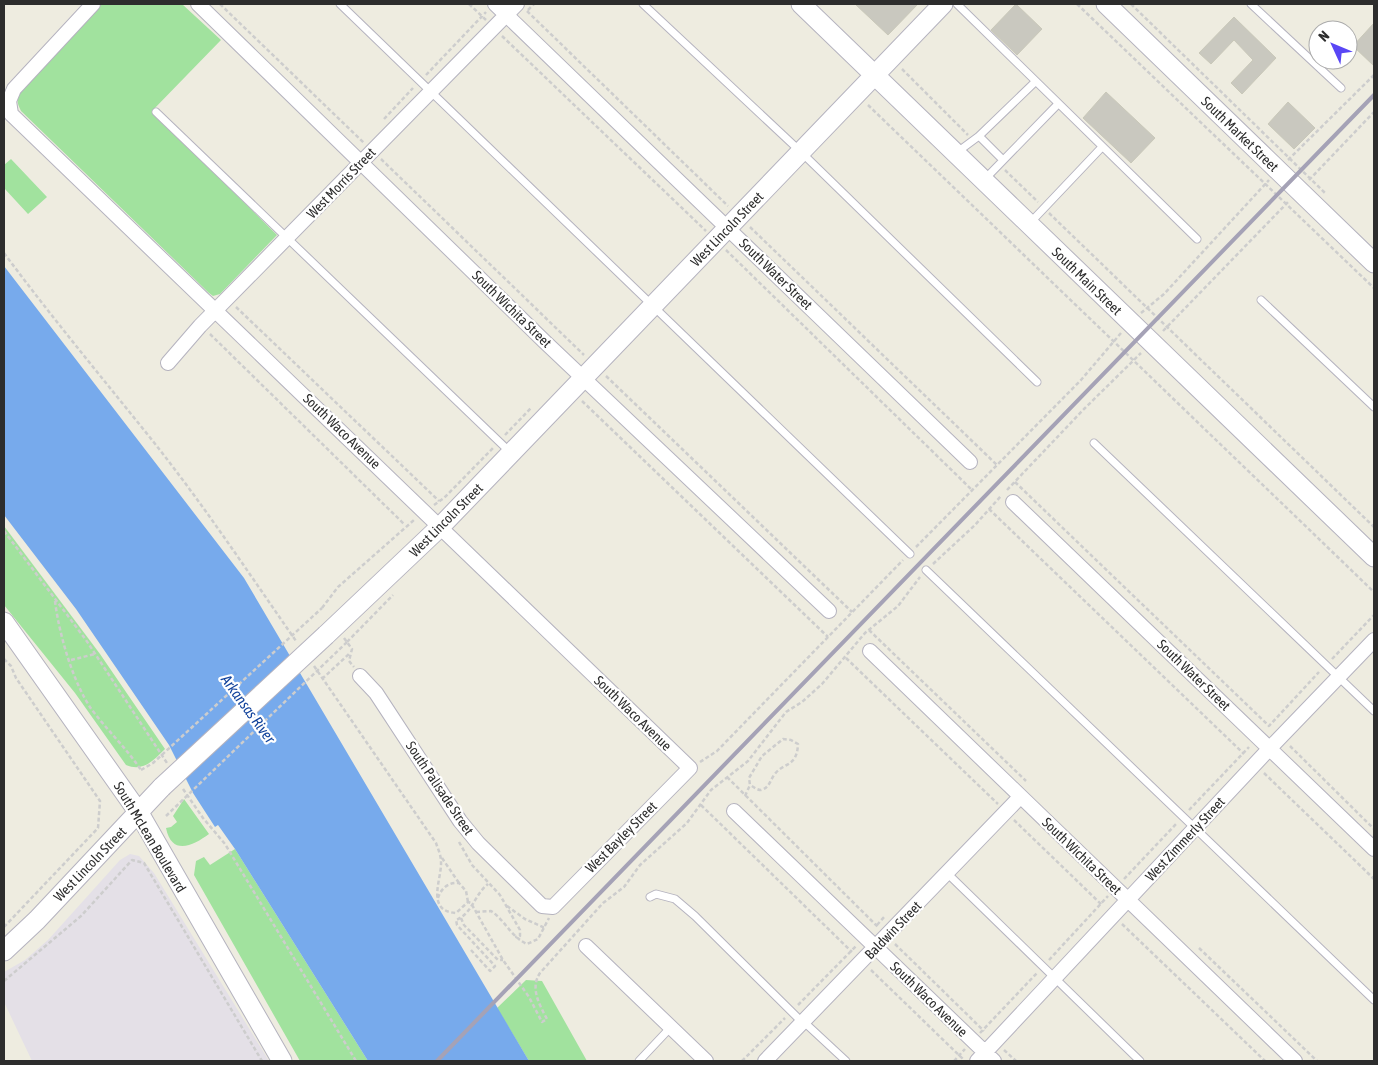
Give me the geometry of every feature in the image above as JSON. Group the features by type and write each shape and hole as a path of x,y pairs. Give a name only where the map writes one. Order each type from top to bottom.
{"street":[{"name":"South Waco Avenue","path":"93,4 14,89 9,101 11,114 441,526 690,768"},
{"name":"South Wichita Street","path":"198,4 829,611"},
{"name":"South Water Street","path":"495,4 727,231 970,462"},
{"name":"South Main Street","path":"801,4 1374,557"},
{"name":"West Lincoln Street","path":"4,951 162,787 331,631 441,526 505,447 587,379 874,74 943,4"},
{"name":"South Market Street","path":"1106,4 1272,177 1293,197 1374,263"},
{"name":"West Morris Street","path":"168,363 492,27 506,14 520,6"},
{"name":"South Water Street","path":"1013,502 1374,849"},
{"name":"South McLean Boulevard","path":"4,622 139,813 282,1061"},
{"name":"West Zimmerly Street","path":"985,1059 996,1042 1270,748 1374,640"},
{"name":"South Wichita Street","path":"870,651 1020,797 1133,896 1295,1061"},
{"name":"South Palisade Street","path":"360,676 376,693 478,844 542,906 553,907"},
{"name":"West Bayley Street","path":"553,907 690,768"},
{"name":"Baldwin Street","path":"765,1061 888,937 1020,797"},
{"name":"South Waco Avenue","path":"734,811 876,948 985,1059"},
{"path":"586,946 706,1061"}],"lane":[{"path":"340,4 654,306 764,416 910,554"},
{"path":"643,4 801,152 1036,382"},
{"path":"957,4 1198,239"},
{"path":"1251,4 1341,88"},
{"path":"955,153 979,136 1036,82"},
{"path":"983,180 1058,104"},
{"path":"156,112 505,447"},
{"path":"979,136 1003,160"},
{"path":"1028,224 1102,146"},
{"path":"1261,300 1374,407"},
{"path":"1094,443 1374,711"},
{"path":"926,570 1374,1000"},
{"path":"948,874 1140,1061"},
{"path":"650,897 656,894 675,899 846,1061"},
{"path":"639,1061 671,1027"}],"path":[{"path":"220,4 372,151 828,636"},
{"path":"468,4 492,27 997,465"},
{"path":"1077,4 1293,197 1374,288"},
{"path":"1131,4 1291,158"},
{"path":"520,6 727,231 972,490"},
{"path":"690,768 717,752 828,636 1081,380 1130,322 1164,294 1272,177 1374,75"},
{"path":"862,111 868,104 876,110 1374,592"},
{"path":"311,663 436,843 441,856 466,891 468,902 473,906 503,960 529,997 542,1022 547,1019 534,987 534,981 603,903 624,886 640,865 672,839 701,805 711,790 755,752 786,712 802,702 846,658 869,630 898,606 926,570 958,542 1374,112"},
{"path":"4,253 192,493 300,647"},
{"path":"236,307 439,501"},
{"path":"1148,308 1374,527"},
{"path":"587,379 590,348"},
{"path":"587,379 852,612"},
{"path":"55,600 58,621 81,691 92,709 141,770 153,763 322,608 338,587 405,525 439,501 505,447 532,407"},
{"path":"1015,482 1281,737 1374,829"},
{"path":"989,509 1374,879"},
{"path":"4,531 95,654 170,769"},
{"path":"1269,726 1374,615"},
{"path":"869,630 1030,786"},
{"path":"331,631 347,642 352,649 349,661 360,676"},
{"path":"166,816 347,642"},
{"path":"71,660 95,654"},
{"path":"322,679 350,654"},
{"path":"846,658 1265,1061"},
{"path":"4,659 11,666 16,678 100,801 98,828 4,927"},
{"path":"745,796 750,785 749,778 762,756 783,739 791,740 798,744 797,752 792,762 774,774 770,783 764,789 758,790 750,785"},
{"path":"755,752 762,756"},
{"path":"727,777 1016,1061"},
{"path":"181,785 203,818 225,844 356,1061"},
{"path":"701,805 965,1061"},
{"path":"458,840 472,865 500,895 506,905 520,930 520,936 516,937"},
{"path":"441,856 438,899 440,905 448,912 456,913 468,902"},
{"path":"4,981 81,916 132,860 144,863 262,1061"},
{"path":"1121,874 1133,896"},
{"path":"438,899 440,891 446,886 452,883 460,884"},
{"path":"471,950 490,971 495,966 457,925 456,920 461,918 473,906 478,895 488,884"},
{"path":"506,905 526,919 545,928"},
{"path":"476,912 491,911 498,915 516,937 527,944 538,939 545,928 553,907"},
{"path":"461,918 464,925 498,960 503,960"},
{"path":"1195,945 1317,1061"}],"shaded area":[{"path":"130,854 139,856 154,873 269,1061 32,1061 4,1002 4,972 25,960 48,940 120,860"}],"green space":[{"path":"101,4 182,4 221,40 152,111 277,235 220,294 213,296 209,293 21,111 18,99 20,92"},
{"path":"11,159 47,197 28,214 4,188 4,165"},
{"path":"4,526 100,654 165,749 147,764 138,767 126,765 75,693 4,605"},
{"path":"184,799 209,834 190,845 178,846 169,837 166,828 171,827 177,822 173,816"},
{"path":"235,849 368,1061 300,1061 194,875 196,861 204,857 210,865"},
{"path":"526,980 542,981 587,1061 529,1061 497,1008"}],"water":[{"name":"Arkansas River","path":"4,266 244,578 529,1061 368,1061 235,849 218,825 215,827 193,793 169,745 76,609 4,515"}],"building":[{"path":"855,4 918,4 888,35"},
{"path":"1016,4 1042,29 1017,55 991,30"},
{"path":"1234,17 1276,58 1242,94 1231,83 1253,60 1234,40 1211,64 1199,53"},
{"path":"1374,23 1374,66 1358,51 1358,41"},
{"path":"1106,92 1155,138 1131,163 1083,118"},
{"path":"1288,102 1315,128 1294,149 1268,124"}],"railway":[{"path":"437,1061 1374,95"}]}
